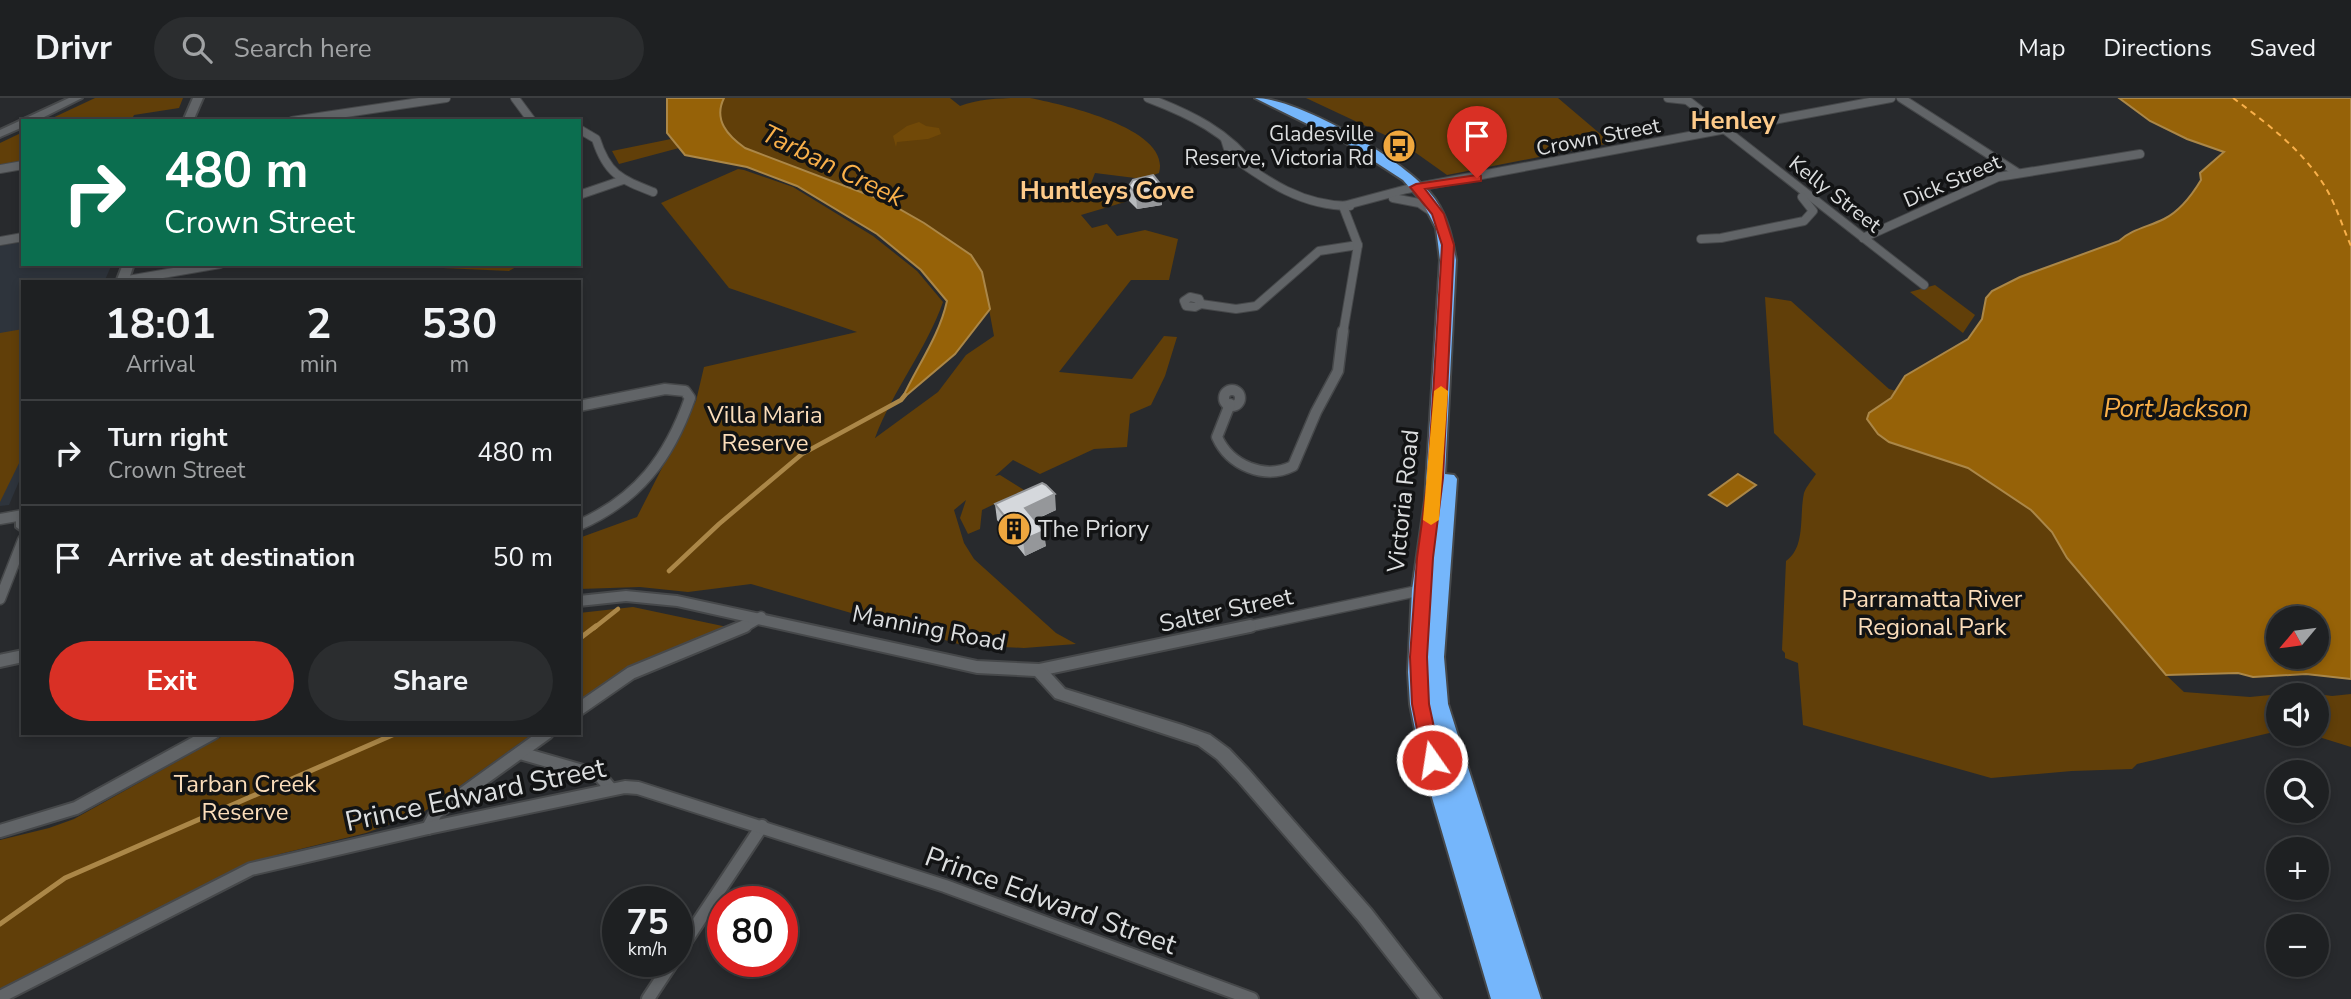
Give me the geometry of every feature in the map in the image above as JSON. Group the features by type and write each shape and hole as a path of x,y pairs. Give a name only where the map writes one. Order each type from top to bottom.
{"highway":[{"name":"Victoria Road","path":"1261,98 1367,149 1424,189 1451,212 1458,245 1454,376 1434,657 1437,704 1455,771 1528,999"},
{"name":"Victoria Road","path":"1288,98 1385,147 1413,166 1442,220 1448,245 1434,500 1422,590 1419,672 1425,732 1504,999"}],"street":[{"path":"32,119 77,98"},
{"path":"189,119 198,98"},
{"path":"357,111 360,98"},
{"path":"305,119 446,98"},
{"path":"515,98 530,119"},
{"path":"1148,98 1199,120 1225,139 1226,147 1233,157 1297,198 1359,206 1424,189"},
{"path":"1668,98 1689,99"},
{"name":"Crown Street","path":"1424,189 1891,98"},
{"path":"1901,98 2018,173"},
{"name":"Kelly Street","path":"1689,99 1724,130 1924,285"},
{"path":"0,134 21,124"},
{"path":"581,130 599,140 602,160 623,180 653,192"},
{"name":"Dick Street","path":"1863,238 1998,177 2140,154"},
{"path":"1380,195 1402,180 1397,170 1387,162"},
{"path":"0,169 21,165"},
{"path":"1701,239 1721,238 1804,221 1811,216 1813,211 1808,203 1784,177"},
{"path":"581,194 623,180"},
{"path":"1343,206 1380,195 1424,189"},
{"path":"1393,198 1419,203 1442,220"},
{"path":"1230,404 1217,437 1222,445 1248,468 1256,471 1280,472 1293,466 1316,412 1338,371 1345,312 1358,245 1343,206"},
{"path":"0,241 21,237"},
{"path":"1202,304 1236,309 1255,306 1319,251 1358,245"},
{"path":"128,280 208,266"},
{"path":"581,406 665,389 685,391 690,398 671,444 643,479 617,506 581,524"},
{"path":"0,519 21,516"},
{"path":"0,599 21,545"},
{"name":"Salter Street","path":"1039,670 1422,590"},
{"name":"Manning Road","path":"581,601 647,597 761,617 977,667 1039,670"},
{"path":"581,708 619,680 640,669 734,632 761,617"},
{"path":"0,661 21,656"},
{"path":"1039,670 1060,694 1182,731 1204,740 1223,754 1365,915 1432,999"},
{"path":"0,831 76,808 209,735"},
{"path":"428,828 436,813 544,735"},
{"path":"520,753 600,776 610,788"},
{"name":"Prince Edward Street","path":"0,997 251,869 610,788 638,788 944,886 1252,999"},
{"path":"693,930 762,826"},
{"path":"648,999 662,977"}],"shaded area":[{"path":"919,122 939,128 941,134 928,139 897,142 896,147 893,136 907,126"},
{"path":"21,242 21,266 111,266 105,280 21,280 21,477 9,505 0,506 0,246"}],"green space":[{"path":"95,98 183,98 179,108 134,115 132,119 50,119"},
{"name":"Villa Maria Reserve","path":"724,98 950,98 960,106 985,100 1030,98 1111,121 1149,143 1158,157 1159,173 1143,179 1095,173 1088,191 1126,197 1125,202 1081,215 1092,228 1107,224 1117,236 1145,230 1178,239 1169,280 1131,280 1059,372 1132,379 1164,336 1177,337 1165,376 1151,405 1130,414 1127,447 1094,449 1040,474 1013,460 995,476 1000,475 1024,490 982,510 980,529 968,534 960,518 966,500 954,510 964,543 974,559 1056,633 1076,644 1024,648 962,645 751,584 688,592 640,587 581,589 581,537 637,517 696,401 704,367 857,332 729,288 661,203 738,169 744,170 793,187 873,236 917,271 943,302 928,337 882,420 875,438 938,392 966,355 994,336 982,272 855,190 758,156 727,133 722,124 721,108"},
{"path":"1306,98 1558,98 1611,143 1447,175 1402,143"},
{"path":"21,133 21,163 0,167 0,143"},
{"path":"671,139 679,148 619,164 612,151"},
{"path":"420,266 518,266 509,271"},
{"path":"1935,285 1975,315 1963,333 1910,292"},
{"name":"Parramatta River Regional Park","path":"1765,297 1791,301 1889,389 1896,391 1884,405 1869,413 1867,419 1878,434 1889,442 1968,468 2025,505 2052,532 2067,558 2166,675 2184,692 2250,697 2266,695 2266,734 2137,764 2132,769 1991,778 1803,725 1798,663 1785,658 1782,650 1786,561 1797,548 1804,493 1816,474 1774,433"},
{"path":"21,329 21,459 0,502 0,333"},
{"path":"633,607 732,628 624,669 581,700 581,613"},
{"name":"Parramatta River Regional Park","path":"2351,694 2351,747 2329,740 2329,696"},
{"name":"Tarban Creek Reserve","path":"224,735 531,735 425,811 366,833 280,854 235,869 0,989 0,840 74,819"}],"water":[{"name":"Tarban Creek","path":"667,98 724,98 721,120 728,133 745,148 887,202 924,223 971,255 982,272 990,309 955,354 902,399 933,339 947,301 921,270 877,234 797,186 747,167 685,155 667,133"},
{"name":"Port Jackson","path":"2119,98 2351,98 2351,679 2306,674 2253,677 2238,673 2166,675 2067,558 2052,532 2031,510 1968,468 1889,442 1878,434 1867,419 1869,413 1891,398 1905,376 1968,339 1982,319 1986,298 1992,291 2020,277 2119,241 2175,212 2194,191 2201,180 2200,173 2224,152 2187,139 2150,121"},
{"path":"1738,474 1756,485 1727,506 1709,495"}],"building":[{"path":"1153,175 1162,190 1136,194 1129,186 1133,180"},
{"path":"1042,483 1055,494 1025,508 1044,531 1023,540 995,504"}],"waterway":[{"name":"Tarban Creek","path":"669,571 719,524 802,454 901,400 905,395"},
{"name":"Tarban Creek","path":"594,628 618,609"},
{"name":"Tarban Creek","path":"581,637 596,626"},
{"name":"Tarban Creek","path":"0,924 65,878 392,735"}],"ferry route":[{"path":"2233,98 2272,129 2308,163 2331,197 2351,246"}],"slow traffic":[{"path":"1431,520 1441,391"}],"place":[{"name":"Gladesville Reserve, Victoria Rd","path":"1399,146"},
{"name":"The Priory","path":"1014,529"}],"district":[{"name":"Henley","path":"1733,120"},
{"name":"Huntleys Cove","path":"1107,190"}],"route":[{"path":"1432,760 1420,704 1419,657 1425,558 1434,500 1448,245 1438,214 1430,200 1416,187 1477,178"}]}
